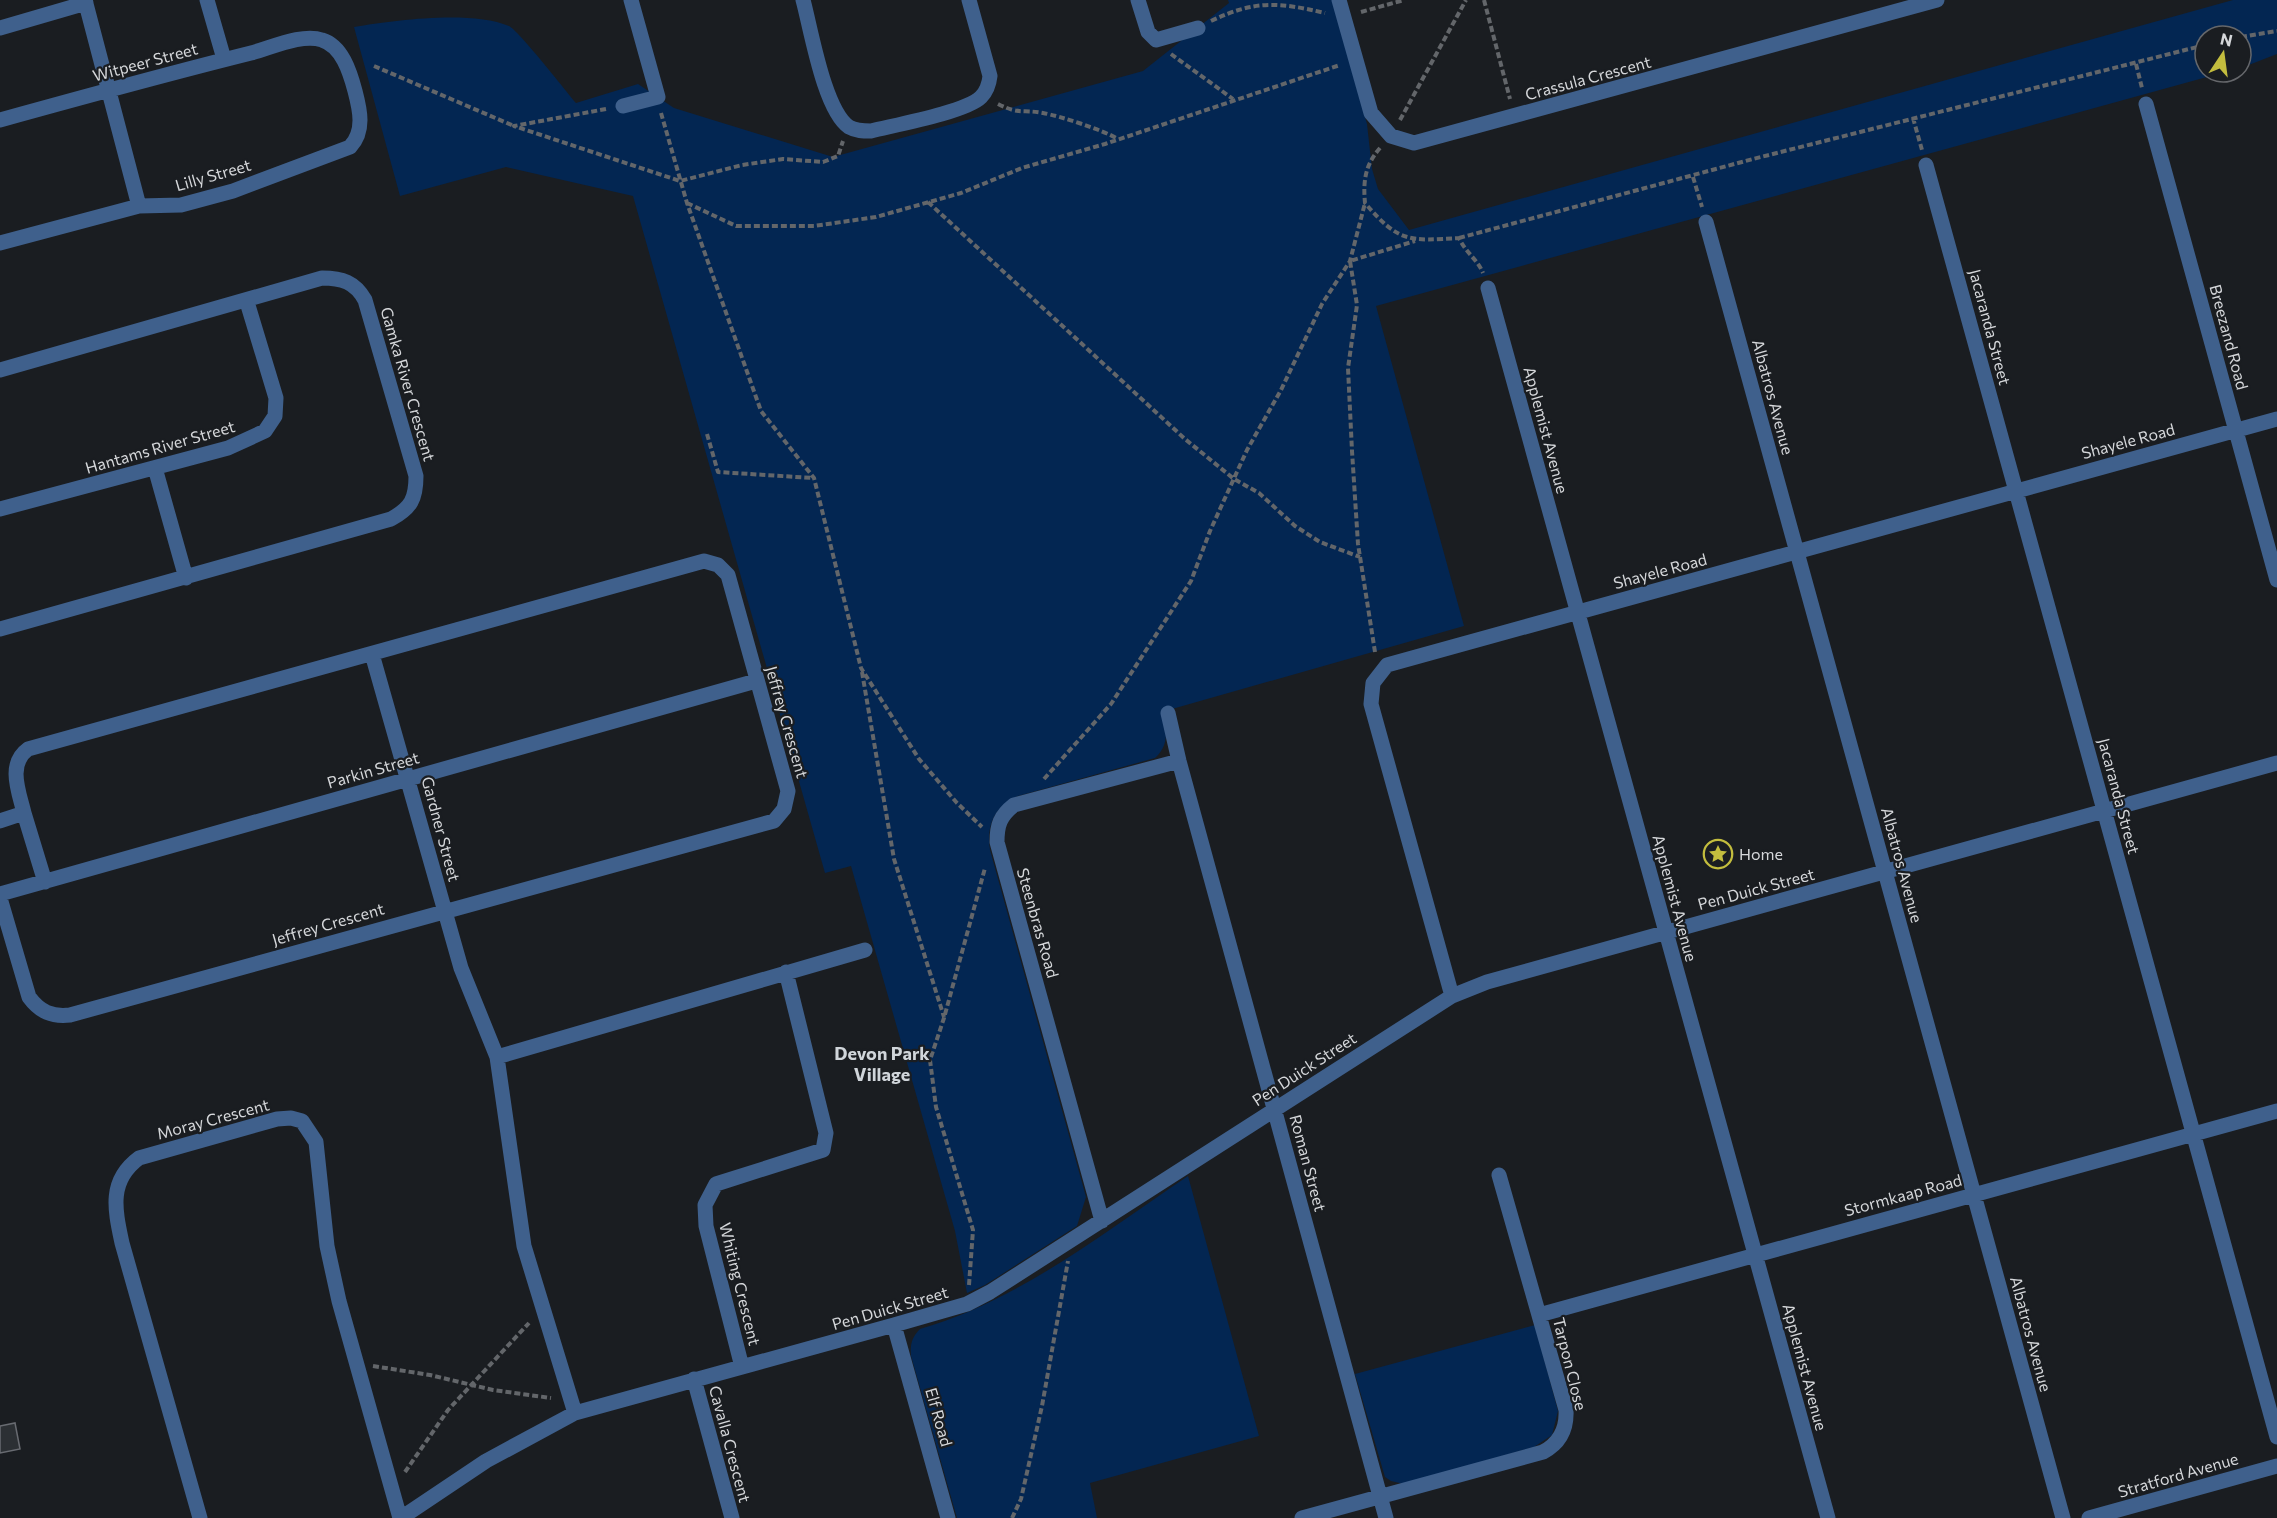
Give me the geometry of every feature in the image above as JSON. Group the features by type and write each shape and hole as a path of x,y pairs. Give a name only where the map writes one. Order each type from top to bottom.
{"street":[{"path":"207,0 224,59"},
{"path":"623,105 658,97 631,0"},
{"path":"803,0 830,97 838,116 848,126 858,131 871,131 965,107 980,99 988,88 990,76 969,0"},
{"path":"1138,0 1148,32 1156,40 1197,28"},
{"path":"1339,0 1371,113 1391,136"},
{"name":"Crassula Crescent","path":"1391,136 1403,142 1413,143 1937,0"},
{"path":"0,28 85,2 139,206"},
{"name":"Witpeer Street","path":"0,120 224,59 315,38 336,47 342,56 360,110 358,136"},
{"name":"Breezand Road","path":"2146,104 2277,580"},
{"name":"Lilly Street","path":"0,243 139,206 181,205 233,191 350,147 358,136"},
{"name":"Jacaranda Street","path":"1926,165 2277,1437"},
{"name":"Albatros Avenue","path":"1706,222 2063,1518"},
{"name":"Gamka River Crescent","path":"0,370 247,302 322,278 338,278 359,288 365,300 416,476 414,501 407,511 391,519 0,629"},
{"name":"Applemist Avenue","path":"1488,288 1828,1518"},
{"name":"Hantams River Street","path":"0,509 155,468 249,440 265,431 275,416 276,398 247,302"},
{"name":"Shayele Road","path":"1373,683 1387,665 2277,419"},
{"path":"155,468 186,578"},
{"name":"Jeffrey Crescent","path":"0,896 29,997 36,1007 56,1016 70,1015 774,820 784,809 787,798 786,778 756,681 728,575 718,565 704,561 28,749 20,755 16,764 16,778 45,882"},
{"name":"Gardner Street","path":"372,654 444,910"},
{"name":"Parkin Street","path":"0,896 408,778 756,681"},
{"path":"1373,683 1371,704 1452,996"},
{"name":"Roman Street","path":"1168,713 1179,761 1386,1518"},
{"name":"Steenbras Road","path":"1102,1221 997,842 997,826 1006,811 1031,800 1179,761"},
{"name":"Pen Duick Street","path":"401,1518 486,1461 575,1413 967,1304 990,1293 1452,996 1487,982 2277,763"},
{"path":"0,821 24,813"},
{"path":"444,910 461,968 497,1058 524,1246 575,1413"},
{"path":"497,1058 865,950"},
{"name":"Whiting Crescent","path":"742,1367 706,1226 705,1205 716,1184 823,1150 826,1133 786,972"},
{"name":"Stormkaap Road","path":"1539,1315 2277,1111"},
{"name":"Moray Crescent","path":"200,1518 116,1213 114,1203 117,1186 129,1165 139,1158 277,1119 291,1118 302,1121 316,1142 327,1246 358,1368 401,1518"},
{"name":"Tarpon Close","path":"1302,1518 1543,1452 1556,1443 1565,1428 1566,1410 1499,1175"},
{"name":"Elf Road","path":"894,1325 948,1518"},
{"name":"Cavalla Crescent","path":"694,1379 732,1518"},
{"name":"Stratford Avenue","path":"2089,1518 2277,1466"}],"path":[{"path":"1197,28 1226,12 1265,2 1344,18 1404,0"},
{"path":"1031,800 1047,773 1111,704 1191,581 1210,531 1247,450 1281,390 1322,304 1350,261 1365,203 1365,174 1372,158 1391,136 1466,0"},
{"path":"1484,0 1514,117"},
{"path":"2253,35 2277,31"},
{"path":"1156,40 1193,72 1233,99"},
{"path":"1350,261 1415,241 1460,238 1555,210 1693,177 1913,118 2193,48"},
{"path":"687,203 736,226 814,226 876,217 961,193 1022,168 1118,139 1356,60"},
{"path":"2136,64 2146,104"},
{"path":"374,66 514,126 680,181 742,165 783,159 823,162 838,156 848,126"},
{"path":"988,88 998,104 1016,112 1043,113 1103,130 1118,139"},
{"path":"658,97 666,138 687,203 761,411 813,478 861,669 894,859 945,1018"},
{"path":"514,126 623,105"},
{"path":"1913,118 1926,165"},
{"path":"1693,177 1706,222"},
{"path":"928,202 1185,439 1234,479 1259,493 1295,526 1320,542 1360,557"},
{"path":"1365,203 1390,231 1415,241"},
{"path":"1460,238 1465,251 1481,267 1488,288"},
{"path":"1350,261 1357,304 1348,368 1360,557 1375,651 1373,683"},
{"path":"707,434 718,472 813,478"},
{"path":"861,669 919,759 957,803 997,842 987,863 970,918 945,1018 930,1060 936,1107 973,1230 967,1304"},
{"path":"1012,1518 1021,1499 1042,1406 1071,1241"},
{"path":"391,1487 404,1473 448,1410 530,1322 546,1316"},
{"path":"358,1368 381,1366 472,1385 558,1399 570,1395"}],"shaded area":[{"path":"1228,0 1332,0 1367,124 1372,169 1378,189 1409,230 2233,0 2277,0 2277,54 2253,63 2253,24 2193,24 2193,81 1376,306 1464,626 1165,711 1165,742 1155,758 1018,796 998,811 989,832 990,850 1086,1197 1077,1226 985,1285 967,1293 955,1231 851,866 825,873 633,196 506,167 400,196 354,27 454,17 493,21 514,30 576,103 638,84 674,108 833,157 1143,71 1229,3"},
{"path":"1188,1176 1259,1436 1090,1483 1097,1518 957,1518 911,1356 911,1344 915,1335 920,1329 992,1301 1026,1283 1092,1242"},
{"path":"1535,1325 1558,1411 1552,1435 1534,1447 1404,1484 1385,1477 1355,1374"}],"building":[{"path":"15,1423 20,1449 0,1453 0,1426"}],"place":[{"name":"Home","path":"1718,854"}],"district":[{"name":"Devon Park Village","path":"882,1064"}]}
